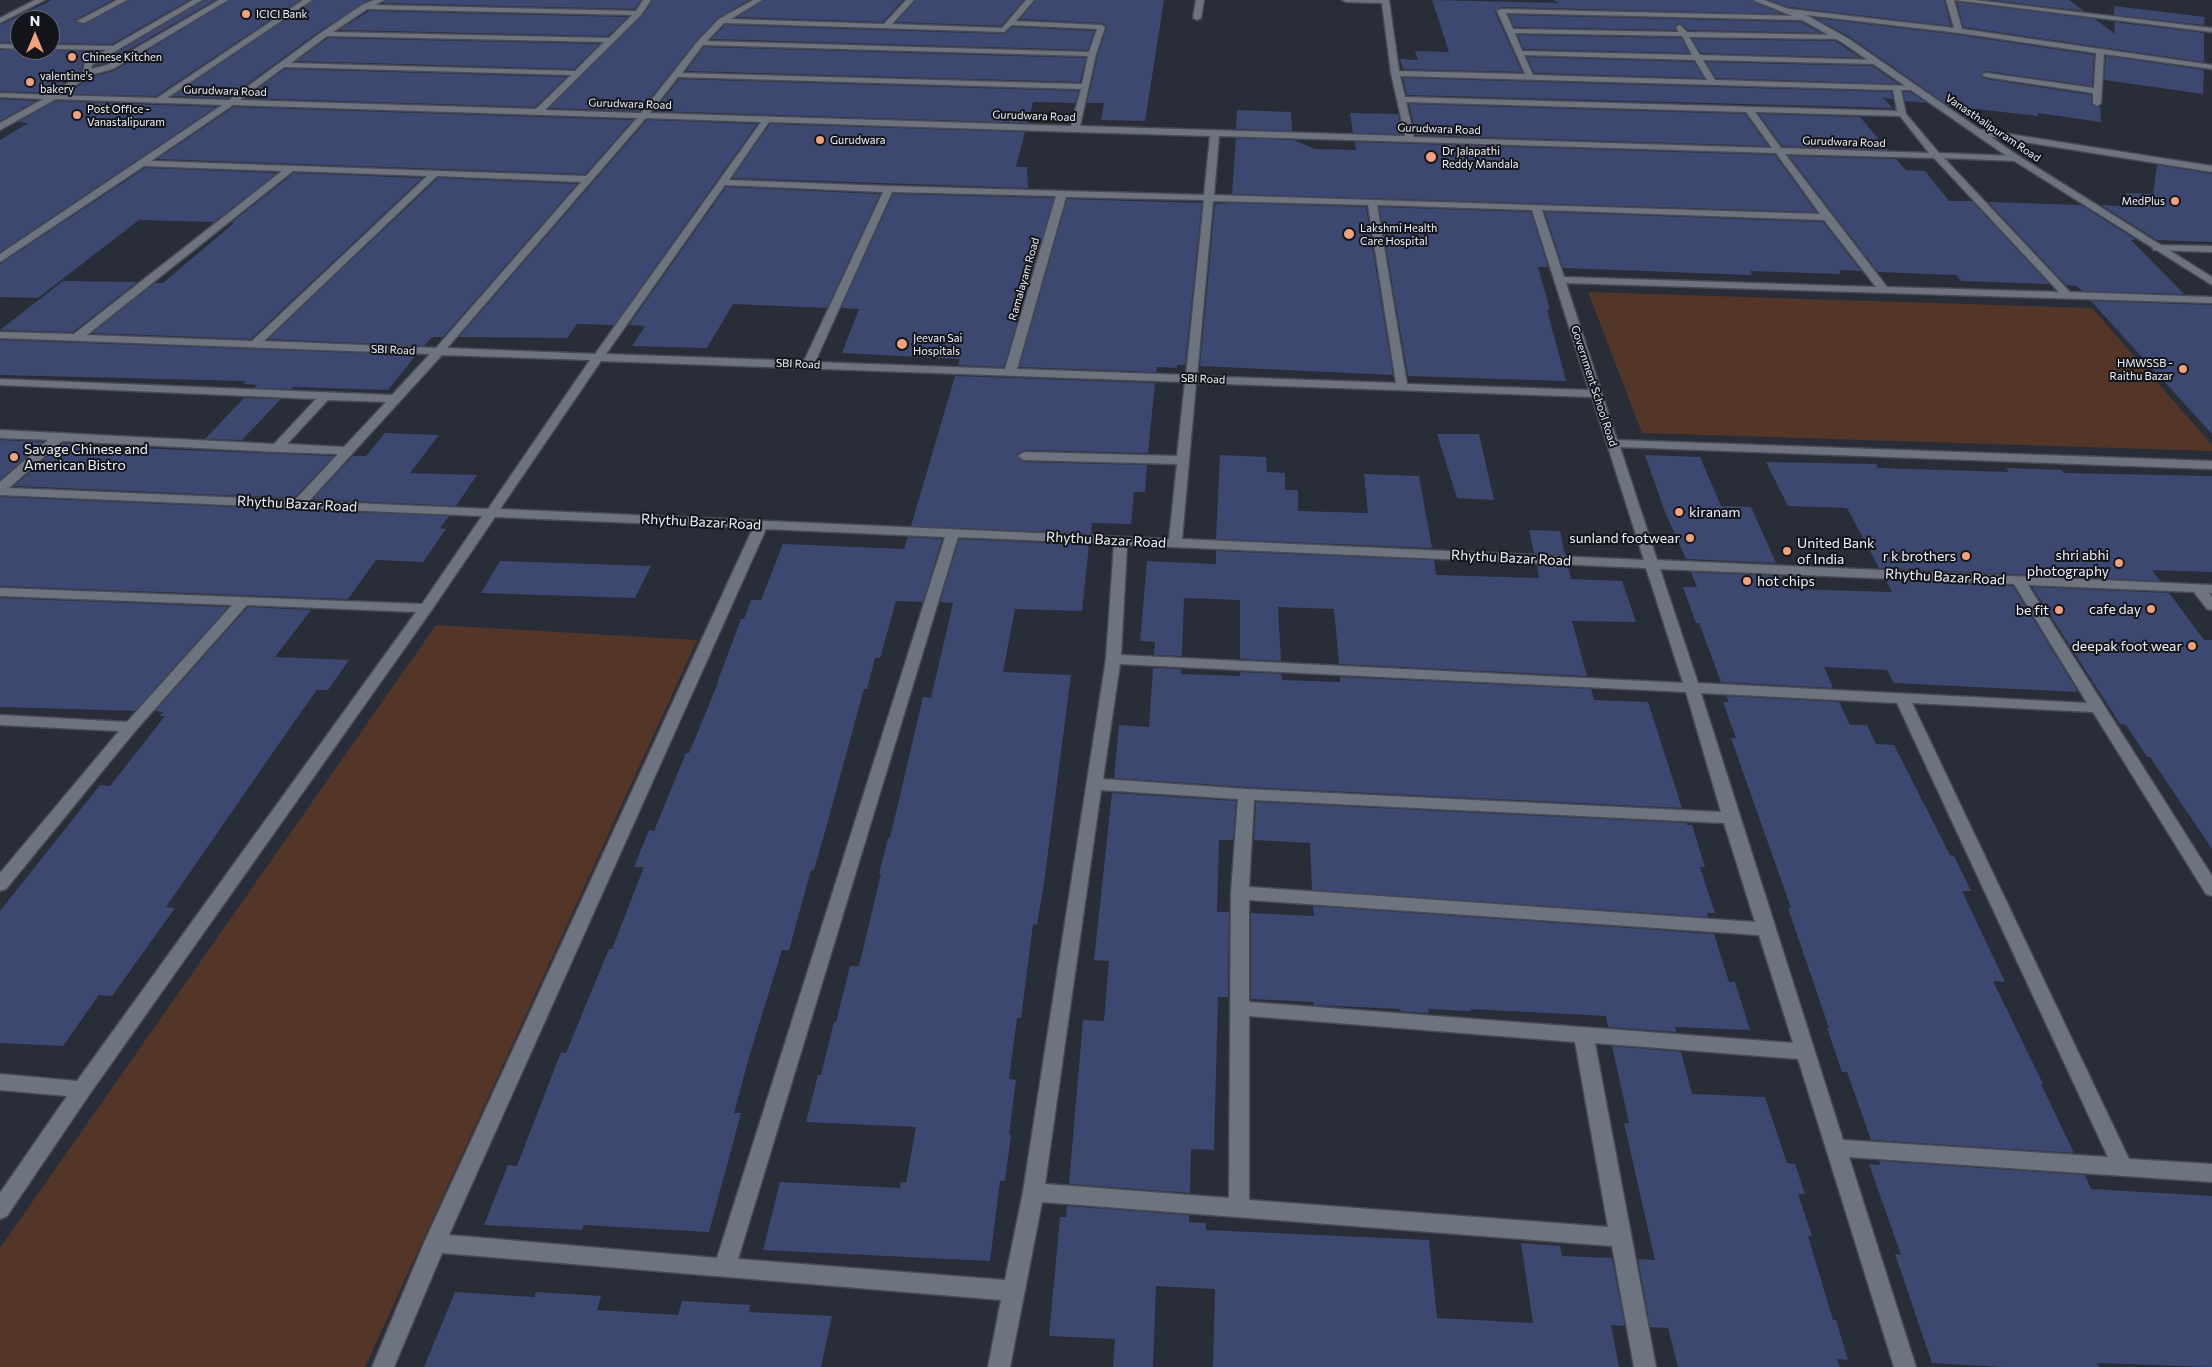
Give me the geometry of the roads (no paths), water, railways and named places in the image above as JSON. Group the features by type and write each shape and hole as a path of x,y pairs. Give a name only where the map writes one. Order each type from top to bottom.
{"street":[{"path":"0,21 41,0"},
{"path":"81,21 123,0"},
{"path":"87,73 88,64 198,0"},
{"path":"0,127 53,97 87,73 110,67 224,0"},
{"path":"159,100 308,0"},
{"path":"0,259 232,102 325,34 365,7 380,0"},
{"path":"538,112 638,13 647,0"},
{"path":"299,504 439,351 644,115 701,43 722,21 758,0"},
{"path":"886,26 910,0"},
{"path":"722,21 1004,30 1030,0"},
{"path":"1197,18 1200,0"},
{"path":"1346,0 1385,1 1395,73 1410,139"},
{"name":"Vanasthalipuram Road","path":"1758,0 1805,18 1838,37 2015,158 2212,282"},
{"path":"1950,0 1959,31"},
{"path":"1957,0 2212,30"},
{"path":"365,7 638,13"},
{"path":"1530,77 1500,8 1805,18"},
{"path":"1789,11 1959,31 2212,67"},
{"path":"1673,15 1712,82"},
{"path":"1010,23 1101,27 1092,54 1075,129"},
{"path":"1511,31 1838,37"},
{"path":"325,34 610,40"},
{"path":"701,43 1092,54"},
{"path":"60,47 114,48"},
{"path":"2097,103 2100,51"},
{"path":"1521,53 1876,62"},
{"path":"281,65 578,73"},
{"path":"1395,73 1913,88"},
{"path":"676,75 1086,87"},
{"path":"1986,75 2097,91"},
{"path":"1896,87 1902,114 1937,156 2067,295"},
{"name":"Gurudwara Road","path":"0,96 2015,158"},
{"path":"1402,99 1902,114"},
{"path":"1749,110 1827,217 1884,290"},
{"path":"0,1210 82,1089 426,608 598,357 766,119"},
{"path":"1977,132 2212,169"},
{"path":"1175,543 1215,133"},
{"path":"140,163 588,179"},
{"path":"76,338 291,168"},
{"path":"255,344 435,173"},
{"path":"721,182 889,189 1827,217"},
{"path":"808,365 889,189"},
{"name":"Ramalayam Road","path":"1010,372 1062,193"},
{"path":"1372,202 1402,387"},
{"name":"Government School Road","path":"1536,208 1692,688 1731,818 1905,1367"},
{"path":"2157,248 2212,249"},
{"path":"1559,280 2212,300"},
{"name":"SBI Road","path":"0,335 1596,394"},
{"path":"0,382 395,400"},
{"path":"276,448 325,396"},
{"path":"0,434 348,451"},
{"path":"0,490 59,436"},
{"path":"1612,443 2212,466"},
{"path":"1024,456 1184,460"},
{"name":"Rhythu Bazar Road","path":"0,490 2206,589"},
{"path":"383,1367 435,1243 761,525"},
{"path":"725,1268 953,533"},
{"path":"999,1367 1033,1192 1113,659 1121,541"},
{"path":"2019,581 2212,890"},
{"path":"2206,589 2212,606"},
{"path":"0,592 426,608"},
{"path":"0,885 131,727 242,601"},
{"path":"1113,659 2100,708"},
{"path":"1902,698 2123,1167"},
{"path":"0,720 131,727"},
{"path":"1093,784 1246,794 1731,818"},
{"path":"1239,1208 1240,893 1246,794"},
{"path":"1240,893 1766,929"},
{"path":"1239,1008 1806,1052"},
{"path":"1584,1036 1645,1367"},
{"path":"0,1082 82,1089"},
{"path":"1837,1148 2212,1174"},
{"path":"1033,1192 1621,1236"},
{"path":"435,1243 1015,1291"}],"place":[{"name":"ICICI Bank","path":"246,14"},
{"name":"Chinese Kitchen","path":"72,57"},
{"name":"valentine's bakery","path":"30,82"},
{"name":"Post Office - Vanastalipuram","path":"77,115"},
{"name":"Gurudwara","path":"820,140"},
{"name":"Dr Jalapathi Reddy Mandala","path":"1431,157"},
{"name":"MedPlus","path":"2175,201"},
{"name":"Lakshmi Health Care Hospital","path":"1349,234"},
{"name":"Jeevan Sai Hospitals","path":"902,344"},
{"name":"HMWSSB - Raithu Bazar","path":"2183,369"},
{"name":"Savage Chinese and American Bistro","path":"14,457"},
{"name":"kiranam","path":"1679,512"},
{"name":"sunland footwear","path":"1690,538"},
{"name":"United Bank of India","path":"1787,551"},
{"name":"r k brothers","path":"1966,556"},
{"name":"shri abhi photography","path":"2119,563"},
{"name":"hot chips","path":"1747,581"},
{"name":"cafe day","path":"2151,609"},
{"name":"be fit","path":"2059,610"},
{"name":"deepak foot wear","path":"2192,646"}]}
